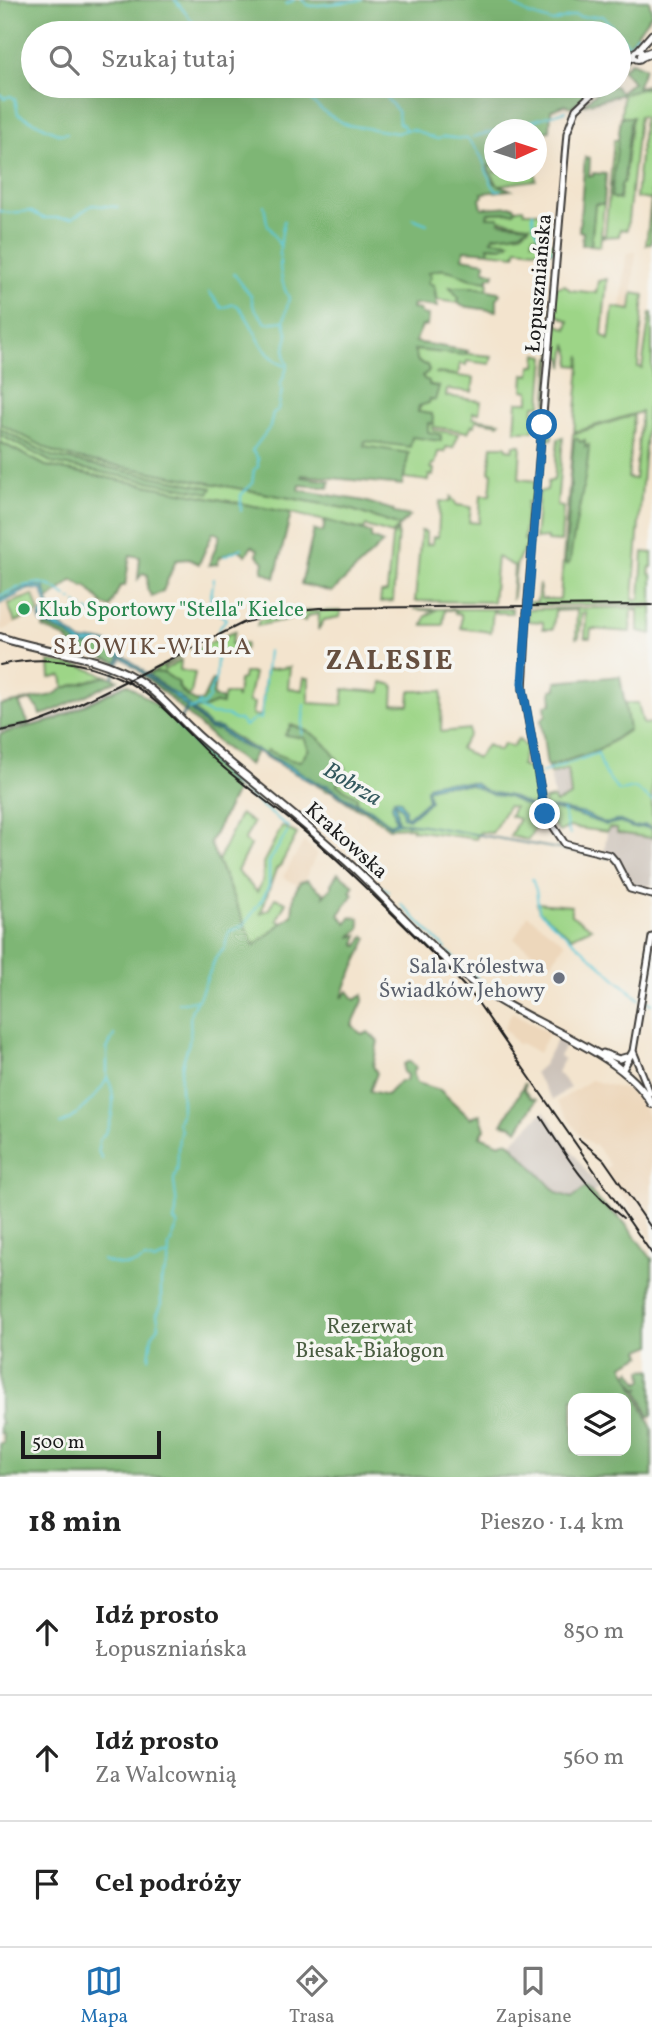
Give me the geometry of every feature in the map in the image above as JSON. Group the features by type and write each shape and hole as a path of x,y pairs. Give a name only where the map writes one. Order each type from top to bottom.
{"main road":[{"path":"642,54 645,43 652,34"},
{"name":"Łopuszniańska","path":"587,98 570,120 566,137 523,660 523,690 543,804 554,830 567,846 601,852 613,858 630,889 652,895"},
{"name":"Krakowska","path":"0,636 98,658 144,680 202,735 325,836 470,975 503,1000 603,1053 623,1067 651,1095"},
{"name":"Krakowska","path":"0,636 36,649 97,661 137,680 159,697 202,739 309,827 457,969 503,1003 623,1067 652,1104"},
{"path":"623,1067 633,1048 652,937"},
{"path":"623,1067 633,1048"},
{"path":"633,1048 651,1095"},
{"path":"603,1053 620,1059 626,1057"}],"shaded area":[{"path":"636,251 631,310 621,309 626,254"},
{"path":"34,590 41,594 44,612 37,618 30,617 4,630 0,629 0,605"},
{"path":"122,683 127,684 55,720 0,734 0,730 61,713"},
{"path":"568,769 571,796 555,803 550,774"},
{"path":"608,828 618,829 617,833 652,838 652,885 648,888 631,885 617,859 604,851"},
{"path":"304,841 317,854 304,881 297,885 283,877"},
{"path":"528,915 565,943 550,965 514,939"},
{"path":"512,1012 549,1033 539,1053 520,1043 518,1045 504,1028"},
{"path":"558,1038 567,1043 559,1056 564,1059 557,1072 570,1087 553,1100 534,1073 543,1065"},
{"path":"591,1080 640,1094 652,1128 652,1239 605,1170 610,1165 595,1144 592,1145 579,1134 557,1102"},
{"path":"544,1111 598,1188 591,1193 585,1188 570,1199 558,1194 510,1144"}],"green space":[{"path":"0,0 649,0 652,13 631,41 631,21 21,21 21,98 583,98 572,107 565,105 551,110 550,131 547,131 547,119 484,119 484,182 495,182 511,190 482,193 482,208 513,206 516,209 514,212 488,213 487,217 499,217 499,222 530,225 517,233 494,236 491,240 509,244 502,247 488,246 489,252 464,250 463,258 485,262 484,270 494,273 493,277 488,277 488,281 470,279 447,270 433,271 428,273 431,276 428,283 434,285 437,307 413,304 412,309 428,315 427,326 422,326 415,342 468,351 464,355 414,350 418,362 427,365 429,371 422,376 424,379 429,381 429,385 439,387 435,400 430,399 429,403 419,406 418,412 432,414 434,424 428,423 428,432 441,435 441,441 412,437 410,447 365,441 364,446 409,453 402,485 302,475 330,481 329,488 300,485 299,490 364,501 393,510 394,513 410,516 400,526 349,509 56,453 0,424"},
{"path":"631,62 645,68 637,87 652,86 631,92"},
{"path":"652,86 651,243 646,245 651,200 636,198 644,117 639,116 627,230 620,229 619,236 601,237 600,246 591,245 595,204 604,204 601,235 605,235 614,140 619,140 615,177 611,186 620,198 632,117 621,117 623,98 631,98 631,92"},
{"path":"590,98 608,98 582,105"},
{"path":"621,117 633,117 619,200 611,197"},
{"path":"585,157 590,158 589,176 593,176 593,173 606,174 604,204 595,204 591,245 582,245 583,232 579,231"},
{"path":"496,182 521,182 498,185"},
{"path":"523,208 524,212 546,212 542,223 535,223 540,236 533,236 532,241 554,242 553,252 517,248 515,255 489,252 487,246 501,247 509,242 490,240 494,236 521,233 529,227 487,217 488,213 514,212"},
{"path":"435,269 449,270 488,281 487,291 475,287 450,287 459,298 458,303 437,300 434,285 428,284 427,273"},
{"path":"607,279 602,335 609,340 613,307 631,310 633,293 644,295 638,367 642,368 652,313 652,407 648,408 633,599 640,599 643,552 652,553 649,574 652,575 652,604 529,605 529,602 537,602 539,584 541,599 560,599 573,434 634,415 628,478 635,479 641,412 574,432 581,355 579,366 570,365 571,356 567,344 564,367 562,357 552,357 546,433 552,434 552,439 544,440 550,357 556,353 551,351 553,322 567,329 569,321 553,315 556,287 565,285 570,290 596,293 598,281"},
{"path":"450,287 475,287 498,292 500,294 497,311 462,306"},
{"path":"413,349 492,356 490,364 467,361 466,365 460,364 458,375 435,373 474,378 472,392 447,389 446,396 481,401 479,413 473,412 473,418 500,422 476,420 475,426 472,425 468,432 433,427 433,430 459,434 453,448 446,447 445,452 438,452 431,468 434,469 433,476 429,475 428,481 404,478 408,453 363,446 364,441 412,437 428,432 428,423 433,424 418,412 439,387 424,379 422,376 429,371 427,365 418,362"},
{"path":"537,354 545,356 541,405 534,405 533,431 515,431 517,402 529,402 529,391 523,390 524,374 530,375 531,366 536,366"},
{"path":"0,423 71,457 349,509 400,526 392,534 366,526 364,530 291,513 46,466 0,442 0,435 53,463 211,488 54,457 0,429"},
{"path":"0,429 54,457 212,488 209,493 53,463 0,435"},
{"path":"563,437 557,506 563,507 561,542 547,541 547,538 535,539 539,492 547,490 548,482 554,480 558,439"},
{"path":"577,438 580,442 585,440 585,447 589,445 586,475 570,562 567,565 570,482 574,439"},
{"path":"0,442 46,466 291,513 275,578 262,571 264,562 257,555 258,550 252,546 246,555 238,549 220,557 217,564 209,565 220,535 213,532 199,564 189,559 176,560 163,591 152,597 147,589 148,575 143,573 138,579 140,557 130,555 125,586 120,586 110,608 86,586 83,587 73,580 47,601 44,590 33,588 0,601"},
{"path":"514,445 521,445 519,479 535,481 534,502 527,502 524,540 531,539 517,562 512,600 514,566 497,557 493,602 415,601 421,531 426,532 426,545 432,544 433,537 438,537 440,501 450,502 451,497 457,505 471,507 469,522 479,523 481,495 490,495 492,446 506,446 507,449 513,450"},
{"path":"325,520 371,533 371,538 383,543 332,592 301,584 314,530 323,532"},
{"path":"398,530 393,601 380,602 381,593 387,592 392,537"},
{"name":"Klub Sportowy \"Stella\" Kielce","path":"33,595 39,613 15,622 8,604"},
{"path":"652,607 652,634 638,631 638,610 631,611 630,632 591,629 590,638 585,638 586,613 582,613 579,637 576,638 577,610 555,611 553,629 543,629 543,622 528,621 528,609"},
{"path":"414,609 512,609 512,613 497,613 493,610 491,632 461,628 461,614 455,613 454,610 445,610 443,625 423,625 426,616 435,611"},
{"path":"304,611 341,611 340,617 324,620 318,630 319,614 307,616 305,621 294,618 257,626 259,620"},
{"path":"44,625 66,633 80,646 97,645 110,648 120,655 118,663 71,645 66,638 43,628"},
{"path":"235,631 231,644 246,643 245,649 215,654 193,651"},
{"path":"180,657 164,667 164,670 181,660 180,670 195,673 191,694 188,696 179,687 179,683 164,673 152,672"},
{"path":"49,662 80,666 107,676 64,688 62,676 50,678"},
{"path":"290,667 288,688 302,690 304,678 309,678 309,703 342,705 344,689 381,692 382,682 394,685 393,704 409,705 410,691 442,691 441,732 469,729 469,735 460,749 477,758 487,745 499,751 504,744 512,747 518,739 526,747 521,766 531,769 536,767 543,814 528,840 510,836 519,819 510,816 514,807 508,806 492,833 480,832 476,839 412,830 412,827 389,828 364,810 356,808 357,797 337,785 346,768 312,735 304,738 309,748 301,761 291,760 267,750 263,754 220,728 210,727 195,711 216,702 221,704 225,694 235,694 237,699 239,680 243,679 244,673 254,673 248,702 254,703 252,715 261,716 266,670"},
{"path":"164,673 179,683 178,687 185,695 197,702 202,701 212,680 215,681 213,697 222,699 222,704 216,703 195,711 148,674"},
{"path":"147,674 172,693 209,729 219,730 238,744 256,751 249,765 143,676"},
{"path":"107,676 118,680 51,712 40,715 38,708 30,700 19,703 29,724 0,730 0,705 53,695 64,688"},
{"path":"620,676 629,729 599,750 547,767 541,720 546,715 545,705 552,704 551,690 556,689 556,682"},
{"name":"Rezerwat Biesak-Białogon","path":"127,684 165,711 217,766 236,791 210,843 254,946 292,915 294,894 300,882 307,880 323,893 323,896 331,888 338,873 354,885 350,891 353,894 339,915 347,923 350,917 359,918 360,929 350,937 358,935 355,945 358,946 364,936 368,938 342,998 348,991 355,1000 363,995 352,1025 360,1033 368,1032 378,1041 373,1066 377,1073 370,1091 387,1095 400,1081 406,1081 404,1064 410,1061 416,1068 413,1073 417,1083 440,1090 470,1118 480,1114 485,1129 480,1136 500,1144 506,1141 510,1143 557,1193 572,1198 586,1187 624,1222 652,1259 652,1345 640,1350 642,1355 623,1365 628,1375 631,1370 639,1382 643,1380 642,1370 652,1369 652,1415 649,1417 638,1390 641,1387 637,1389 629,1376 652,1429 652,1477 0,1477 0,1443 4,1443 3,1434 0,1433 0,734 55,720"},
{"path":"624,703 638,703 643,724 652,723 652,827 643,826 652,829 652,838 617,833 617,829 609,828 607,832 569,827 559,832 547,816 544,800 554,798 555,803 571,796 568,769 550,774 549,767 599,750 629,730"},
{"path":"291,725 319,739 346,768 337,785 357,797 356,808 331,791 264,756 267,750 291,760 301,761 309,749 304,738 285,735"},
{"path":"240,814 253,823 244,841 250,845 237,871 257,892 263,880 263,863 282,826 297,834 276,869 261,913 269,909 275,898 286,902 277,920 282,923 254,947 218,861"},
{"path":"537,903 571,906 571,915 591,928 571,937 539,911"},
{"path":"525,1083 524,1090 530,1098 536,1100 518,1130 502,1124"}],"water":[{"path":"26,587 44,587 50,607 42,620 61,626 82,642 95,640 108,643 180,697 210,727 220,728 241,743 292,767 316,782 329,786 350,800 371,809 390,824 396,821 392,805 394,799 400,800 408,817 428,800 426,790 428,786 439,782 474,783 488,792 510,796 533,807 554,808 585,814 606,824 618,820 634,827 646,825 652,829 633,828 619,822 606,825 551,809 534,809 508,797 491,794 471,785 440,785 430,788 427,791 430,801 409,819 403,817 402,809 395,801 398,822 423,825 399,823 390,826 372,812 346,800 328,788 315,784 238,744 219,730 210,729 191,710 176,724 187,708 122,657 113,677 120,656 115,651 102,645 80,646 66,633 41,623 39,617 47,607 42,590 29,589 0,604 0,600"}],"waterway":[{"path":"175,0 192,21"},
{"path":"286,4 294,0"},
{"path":"302,0 312,6 362,0"},
{"path":"506,0 528,14 550,21"},
{"path":"556,21 575,15 603,16 607,21"},
{"path":"631,42 636,35 643,39"},
{"path":"0,94 4,98 11,96 15,99 18,114 59,134 67,133"},
{"path":"309,98 327,114 347,125 397,133 413,130 438,139 468,139 482,158 493,186 496,190 501,190"},
{"path":"386,98 398,111 399,123 405,129"},
{"path":"538,119 566,111"},
{"path":"473,137 484,134"},
{"path":"0,211 30,211 43,218 73,218 92,205 118,207"},
{"path":"264,205 267,223 280,246"},
{"path":"533,212 538,233 544,245 552,250"},
{"path":"412,218 427,224"},
{"path":"241,511 241,495 252,484 254,470 258,467 258,458 252,451 270,427 273,413 278,410 282,390 280,386 288,365 285,358 288,336 284,321 289,298 282,280 280,260 284,221"},
{"path":"234,274 251,296 254,308 266,323 283,321"},
{"path":"209,292 222,308 234,304 238,306 268,354 285,366"},
{"path":"224,556 242,548"},
{"path":"214,579 209,606 226,619 218,630"},
{"path":"23,586 40,583 53,587"},
{"path":"0,596 20,587"},
{"path":"56,589 67,597"},
{"path":"87,610 91,613"},
{"path":"217,653 220,636"},
{"path":"198,707 210,714 227,715 234,720 240,720 245,726 256,718 261,719 268,651"},
{"path":"189,709 198,707 199,703 203,706 210,697 216,677 217,656"},
{"path":"302,735 304,705"},
{"path":"176,723 228,779 288,827"},
{"path":"541,773 598,753 604,772 619,791 635,788 652,801"},
{"path":"538,792 541,807"},
{"path":"564,811 567,827"},
{"path":"567,829 570,834"},
{"path":"178,1003 198,1000 216,957 224,949 229,932 244,925 263,898 269,886 269,862 288,831"},
{"path":"532,879 539,911 639,999"},
{"path":"382,887 389,891"},
{"path":"401,904 446,949"},
{"path":"448,952 459,962"},
{"path":"462,965 490,989 518,1006"},
{"path":"644,1000 652,1004"},
{"path":"149,1358 152,1336 159,1326 157,1314 161,1306 161,1281 168,1264 169,1246 178,1225 174,1221 174,1181 181,1130 178,1122 182,1105 181,1074 190,1036 191,1012 196,1002"},
{"path":"520,1007 532,1013"},
{"path":"537,1016 545,1020"},
{"path":"102,1159 98,1151 99,1140 111,1119 113,1101 107,1078 107,1049 114,1035"},
{"path":"60,1124 86,1105 107,1078"},
{"path":"102,1260 129,1265 145,1259 154,1261 169,1255"}],"railway":[{"path":"0,731 31,725 55,716 243,623 281,612 319,608 652,605"},
{"path":"0,665 61,661 106,672 134,686 160,705 227,771 330,854 474,997 652,1254"},
{"path":"541,1117 587,1184 623,1218"},
{"path":"579,1139 604,1160 652,1229"}],"place":[{"name":"Klub Sportowy \"Stella\" Kielce","path":"24,609"},
{"name":"Sala Królestwa Świadków Jehowy","path":"559,978"}],"district":[{"name":"SŁOWIK-WILLA","path":"153,646"},
{"name":"ZALESIE","path":"390,659"}],"route":[{"path":"542,425 522,683 545,814"}],"water label":[{"name":"Bobrza","path":"353,783"}]}
